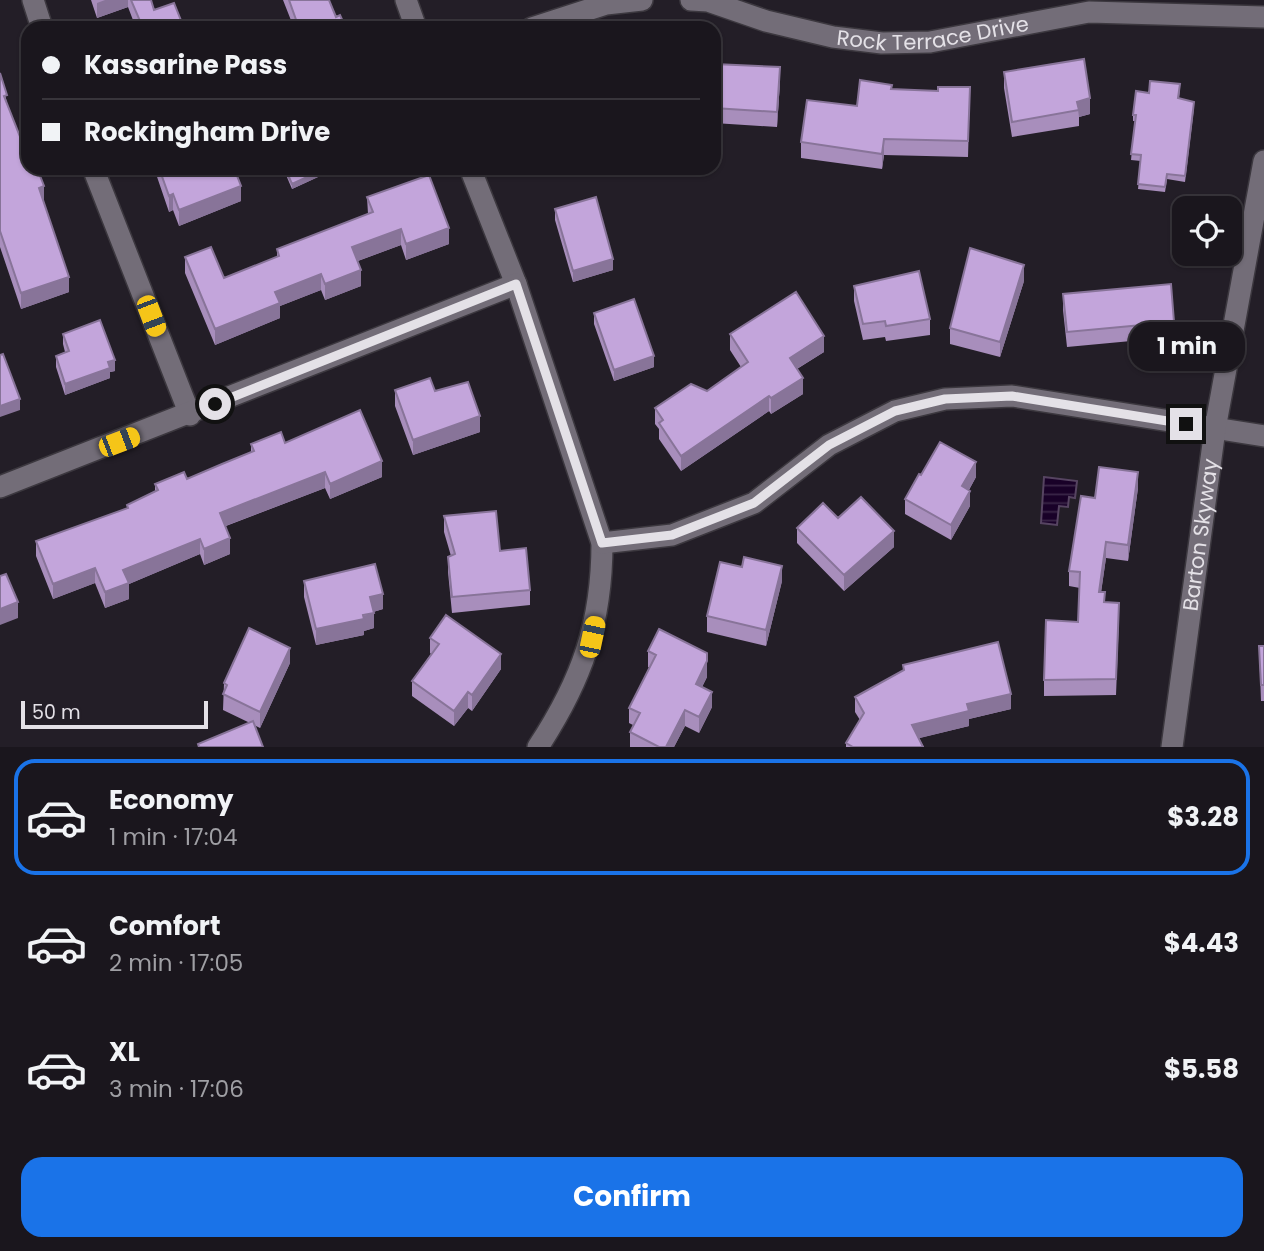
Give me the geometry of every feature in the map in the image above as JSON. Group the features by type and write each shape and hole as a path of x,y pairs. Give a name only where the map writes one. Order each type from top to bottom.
{"street":[{"path":"33,0 40,21"},
{"path":"406,0 414,21"},
{"path":"554,21 606,4 642,0"},
{"name":"Rock Terrace Drive","path":"691,0 708,1 766,21 833,37 882,43 930,42 1089,12 1264,17"},
{"name":"Barton Skyway","path":"1172,747 1215,429 1264,161"},
{"path":"96,175 190,415"},
{"path":"473,175 516,284 602,543 602,585 592,637 567,703 538,747"},
{"path":"0,487 190,415 516,284"},
{"path":"602,543 672,535 754,503 829,445 895,411 945,399 1012,396 1264,436"}],"shaded area":[{"path":"1044,477 1077,481 1075,498 1069,497 1068,507 1059,506 1057,525 1041,523"}],"building":[{"path":"131,0 151,0 154,10 174,3 181,21 140,21"},
{"path":"289,0 329,0 336,17 340,15 343,21 296,21"},
{"path":"1084,59 1090,98 1077,102 1079,110 1012,122 1004,72"},
{"path":"721,64 780,67 777,112 721,108"},
{"path":"0,73 7,95 4,96 21,139 21,175 40,175 44,186 39,188 69,277 21,293 0,231"},
{"path":"860,80 892,85 891,89 938,91 938,87 970,87 968,141 884,139 882,154 801,142 807,100 857,106"},
{"path":"1150,81 1180,84 1178,98 1194,102 1185,176 1167,174 1165,187 1138,184 1141,155 1131,154 1136,91 1149,93"},
{"path":"162,175 237,175 241,186 179,210 173,194 169,196"},
{"path":"288,175 312,175 292,184"},
{"path":"429,175 449,228 406,244 401,229 352,247 361,270 325,284 321,274 275,292 280,303 215,329 185,257 211,247 224,278 279,256 277,249 373,212 367,197"},
{"path":"596,197 613,259 573,271 555,209"},
{"path":"970,248 1024,265 1000,342 950,328"},
{"path":"919,271 930,319 886,326 885,321 863,324 854,286"},
{"path":"1171,284 1174,322 1067,332 1063,294"},
{"path":"796,292 824,336 790,358 803,378 771,398 769,396 681,456 659,423 663,420 655,408 691,384 707,391 748,362 730,334"},
{"path":"634,299 654,356 614,370 594,313"},
{"path":"100,320 115,360 108,362 110,368 65,384 56,356 69,351 63,334"},
{"path":"3,354 20,399 0,406 0,355"},
{"path":"430,378 435,391 468,382 480,416 413,440 395,390"},
{"path":"360,410 382,461 330,484 325,472 220,513 230,538 204,549 200,539 123,570 129,583 105,592 95,568 53,584 36,541 128,508 127,505 158,490 155,484 184,472 187,479 254,451 251,444 281,432 285,443"},
{"path":"940,442 976,462 962,486 970,491 951,525 905,499"},
{"path":"1099,467 1138,472 1128,545 1106,542 1099,592 1105,592 1104,602 1119,603 1116,679 1044,680 1046,620 1078,622 1080,572 1069,571 1081,496 1095,498"},
{"path":"861,497 894,531 844,575 797,528 823,503 838,518"},
{"path":"496,511 500,551 526,548 530,590 452,597 448,557 455,554 444,516"},
{"path":"744,557 782,566 766,630 707,616 720,562 742,567"},
{"path":"375,564 383,594 370,597 374,613 363,615 364,619 316,629 304,581"},
{"path":"6,574 18,602 0,609 0,576"},
{"path":"446,615 501,654 472,695 468,692 454,711 412,681 439,644 430,638"},
{"path":"249,628 290,648 260,712 223,694 227,685 224,683"},
{"path":"659,629 707,653 707,661 696,684 712,692 699,717 685,710 666,747 659,747 630,732 640,713 629,708 656,655 648,651"},
{"path":"998,642 1011,694 967,704 969,711 912,725 923,747 853,747 846,743 864,713 855,697 904,670 903,665"},
{"path":"1259,646 1264,646 1264,685 1261,685"},
{"path":"253,721 263,747 199,747 198,744"}],"route":[{"path":"215,404 516,284 602,543 672,535 754,503 829,445 895,411 945,399 1012,396 1186,424"}]}
